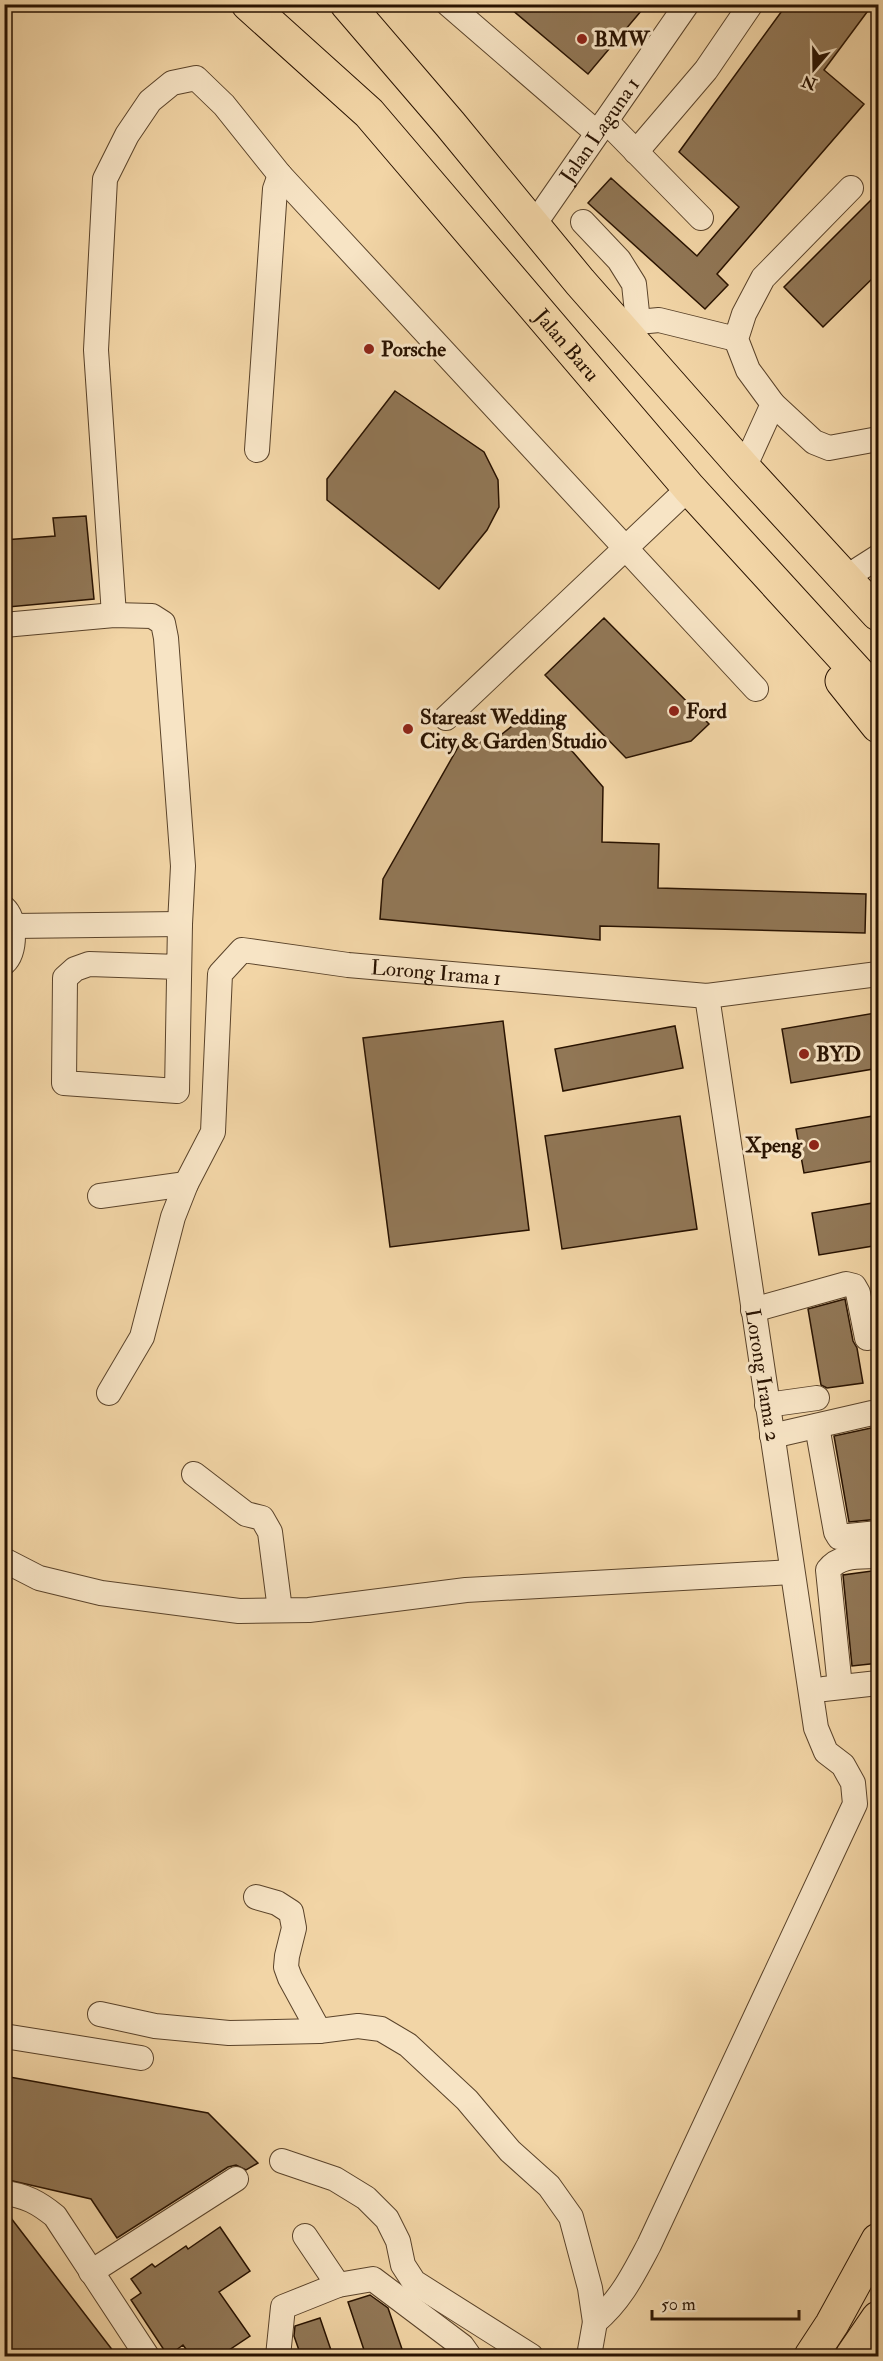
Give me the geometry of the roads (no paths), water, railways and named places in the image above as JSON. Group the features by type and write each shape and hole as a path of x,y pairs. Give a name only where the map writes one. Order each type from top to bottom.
{"highway":[{"name":"Jalan Baru","path":"248,4 369,113 689,488 879,695"},
{"path":"347,4 534,226 630,326 744,468 875,609"},
{"path":"790,599 825,659 879,726"},
{"path":"811,2356 832,2324 879,2240"},
{"path":"852,2356 879,2318"}],"street":[{"path":"448,4 601,127 636,152 702,218"},
{"name":"Jalan Laguna 1","path":"534,226 687,4"},
{"path":"636,152 706,70 751,4"},
{"path":"114,615 96,350 105,179 127,135 150,101 172,83 196,78 224,105 280,175 756,689"},
{"path":"257,450 275,189 280,175"},
{"path":"851,188 763,278 744,314 736,339 748,370 772,404 814,442 829,448 879,439"},
{"path":"583,222 619,260 634,284 630,326 659,320 736,339"},
{"path":"744,468 772,404"},
{"path":"446,718 689,488"},
{"path":"845,578 879,557"},
{"path":"4,625 114,615 152,616 163,623 166,638 183,866 177,1091 64,1083 65,978 75,969 89,964 179,967"},
{"path":"4,963 10,955 9,917 180,924"},
{"name":"Lorong Irama 1","path":"186,1184 213,1132 219,974 242,950 348,965 707,996 879,974"},
{"name":"Lorong Irama 2","path":"595,2322 612,2307 629,2283 649,2245 855,1804 853,1783 843,1765 826,1752 816,1728 707,996"},
{"path":"100,1196 186,1184"},
{"path":"109,1394 142,1336 173,1216 186,1184"},
{"path":"753,1310 846,1284 854,1286 858,1293 867,1338"},
{"path":"767,1405 817,1398"},
{"path":"772,1436 872,1413 879,1415"},
{"path":"817,1426 836,1532 840,1537 847,1538 879,1533"},
{"path":"194,1474 246,1514 262,1518 270,1532 280,1610"},
{"path":"840,1687 828,1570 834,1562 843,1558 879,1556"},
{"path":"4,1560 39,1578 101,1593 240,1611 309,1610 466,1590 792,1572"},
{"path":"810,1692 879,1683"},
{"path":"256,1897 277,1903 291,1912 294,1928 286,1967 319,2031"},
{"path":"100,2014 189,2031 229,2033 319,2031 358,2026 381,2029 408,2045 467,2100 510,2151 549,2186 571,2217 590,2288 595,2322 589,2356"},
{"path":"4,2036 141,2058"},
{"path":"282,2161 334,2179 366,2198 387,2219 398,2241 403,2265 414,2282 531,2356"},
{"path":"91,2272 236,2179"},
{"path":"4,2193 18,2194 39,2203 55,2216 147,2356"},
{"path":"304,2236 338,2285"},
{"path":"278,2356 283,2307 338,2285 373,2279 462,2346 469,2356"}],"place":[{"name":"BMW","path":"582,39"},
{"name":"Porsche","path":"369,349"},
{"name":"Ford","path":"674,711"},
{"name":"Stareast Wedding City & Garden Studio","path":"408,729"},
{"name":"BYD","path":"804,1054"},
{"name":"Xpeng","path":"814,1145"}]}
